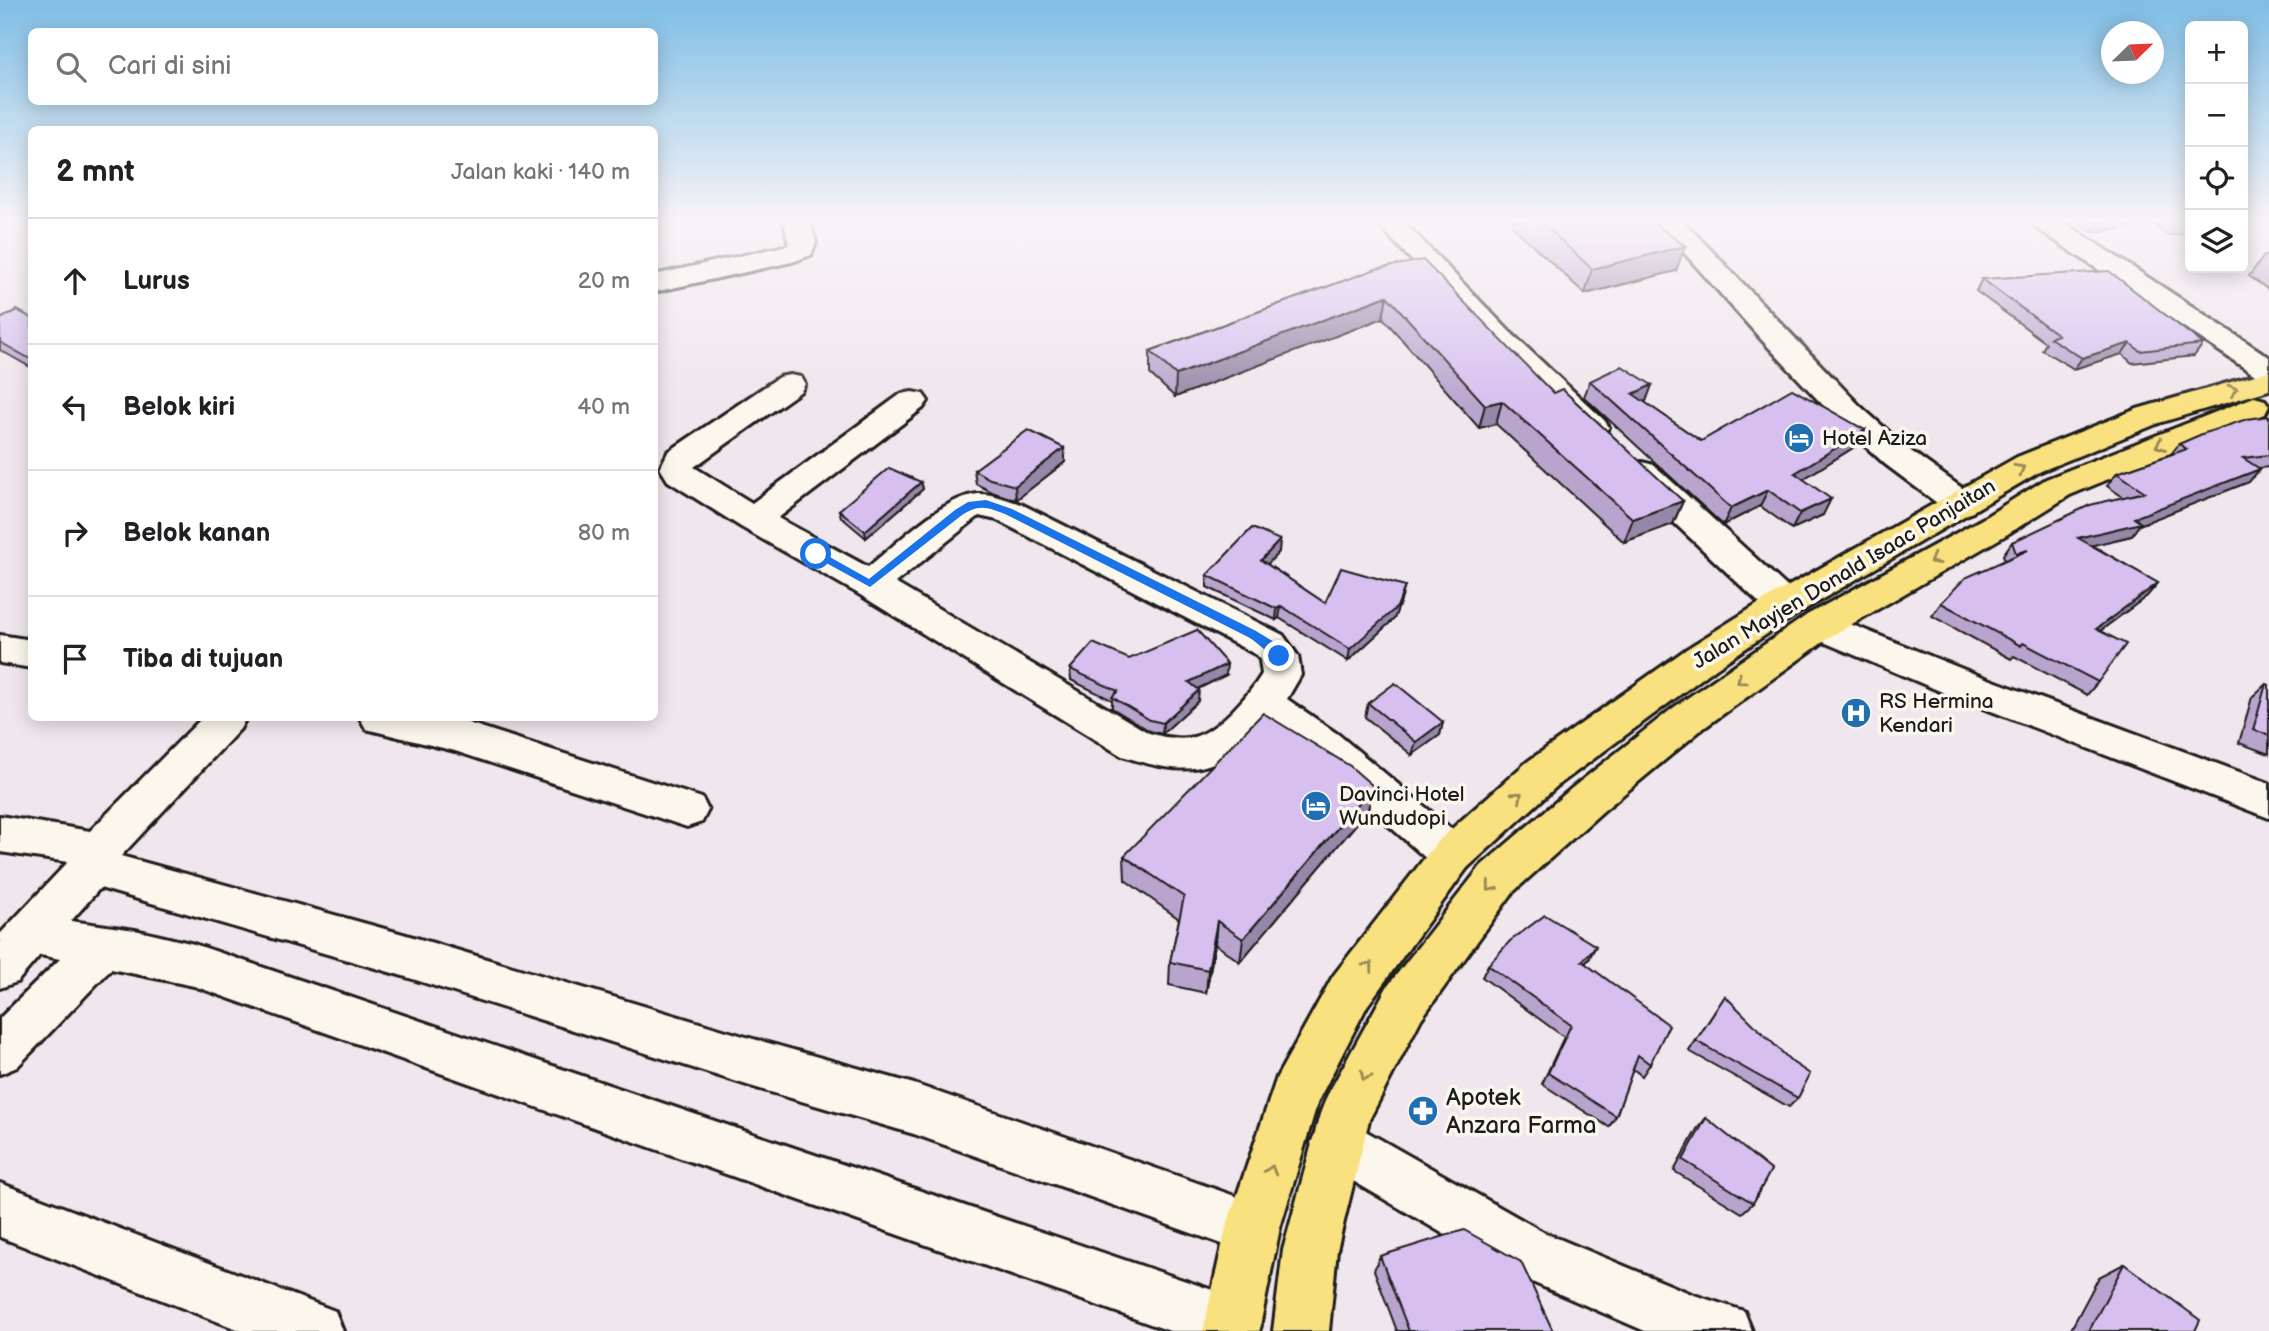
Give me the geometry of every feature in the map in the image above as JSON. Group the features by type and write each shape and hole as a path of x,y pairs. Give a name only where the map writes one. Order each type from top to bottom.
{"highway":[{"name":"Jalan Mayjen Donald Isaac Panjaitan","path":"1301,1331 1310,1250 1345,1114 1404,1003 1497,879 1587,800 1687,719 1802,615 1961,504 2029,464 2148,416 2269,380"},
{"name":"Jalan Mayjen Donald Isaac Panjaitan","path":"1232,1328 1253,1228 1301,1082 1350,991 1452,855 1542,774 1702,658 1994,527 2057,487 2269,401"}],"street":[{"path":"1447,283 1498,336 1618,450 1802,615 1961,684 2269,801"},
{"path":"1724,283 1761,324 1876,440 1961,504"},
{"path":"2140,283 2269,371"},
{"path":"790,384 689,452 677,463 680,473 753,519 870,584 1136,745 1164,755 1191,755 1211,748 1264,703 1282,675 1279,656 1270,645 1009,512 986,503 972,504 958,513 870,584"},
{"path":"753,519 912,401"},
{"path":"0,649 28,653"},
{"path":"1264,703 1325,746 1452,855"},
{"path":"0,967 94,860 223,721"},
{"path":"393,721 456,735 687,810"},
{"path":"0,834 82,846 94,860 750,1062 914,1109 1253,1228"},
{"path":"31,933 135,951 194,965 1232,1328"},
{"path":"0,1051 102,947"},
{"path":"1337,1143 1526,1252 1693,1323 1724,1331"},
{"path":"0,1210 314,1331"}],"building":[{"path":"1337,283 1446,283 1553,393 1562,389 1683,501 1633,519 1502,401 1485,405 1387,296 1176,375 1150,351"},
{"path":"1988,283 2125,283 2203,344 2140,351 2130,343 2082,358 2050,338 2058,335"},
{"path":"17,310 28,316 28,358 0,342 0,319"},
{"path":"1622,366 1652,385 1633,394 1701,441 1792,389 1865,430 1795,473 1831,499 1800,513 1768,490 1731,508 1590,381"},
{"path":"2269,416 2269,455 2243,458 2260,469 2134,518 2141,523 2078,538 2158,583 2096,629 2126,644 2098,682 2023,643 2021,646 1941,603 1965,578 2028,550 2016,553 2012,542 2090,505 2145,492 2117,473 2187,449 2179,444 2202,434 2247,419"},
{"path":"1028,430 1064,448 1015,486 990,479 974,470"},
{"path":"889,468 921,482 865,531 839,510"},
{"path":"1252,528 1280,540 1261,560 1325,603 1341,568 1405,586 1397,607 1350,649 1281,606 1277,609 1207,575"},
{"path":"1197,630 1227,664 1189,682 1199,690 1163,723 1150,720 1112,697 1118,691 1070,669 1093,643 1129,659"},
{"path":"1395,683 1443,722 1416,742 1368,703"},
{"path":"2266,684 2269,685 2269,735 2253,730"},
{"path":"1263,713 1350,766 1373,786 1243,939 1217,921 1208,970 1170,962 1184,897 1124,856"},
{"path":"1545,915 1596,946 1582,961 1669,1025 1650,1064 1638,1055 1616,1116 1548,1073 1571,1025 1488,965 1510,941"},
{"path":"1725,996 1792,1062 1810,1074 1798,1098 1696,1041"},
{"path":"1706,1118 1771,1170 1753,1203 1683,1160"},
{"path":"1464,1230 1521,1262 1553,1331 1409,1331 1380,1256"},
{"path":"2124,1264 2200,1320 2195,1331 2089,1331"}],"place":[{"name":"Hotel Aziza","path":"1799,438"},
{"name":"RS Hermina Kendari","path":"1856,713"},
{"name":"Davinci Hotel Wundudopi","path":"1316,806"},
{"name":"Apotek Anzara Farma","path":"1423,1111"}],"route":[{"path":"816,554 870,584 958,513 972,504 986,503 1252,634 1270,645 1279,656"}]}
